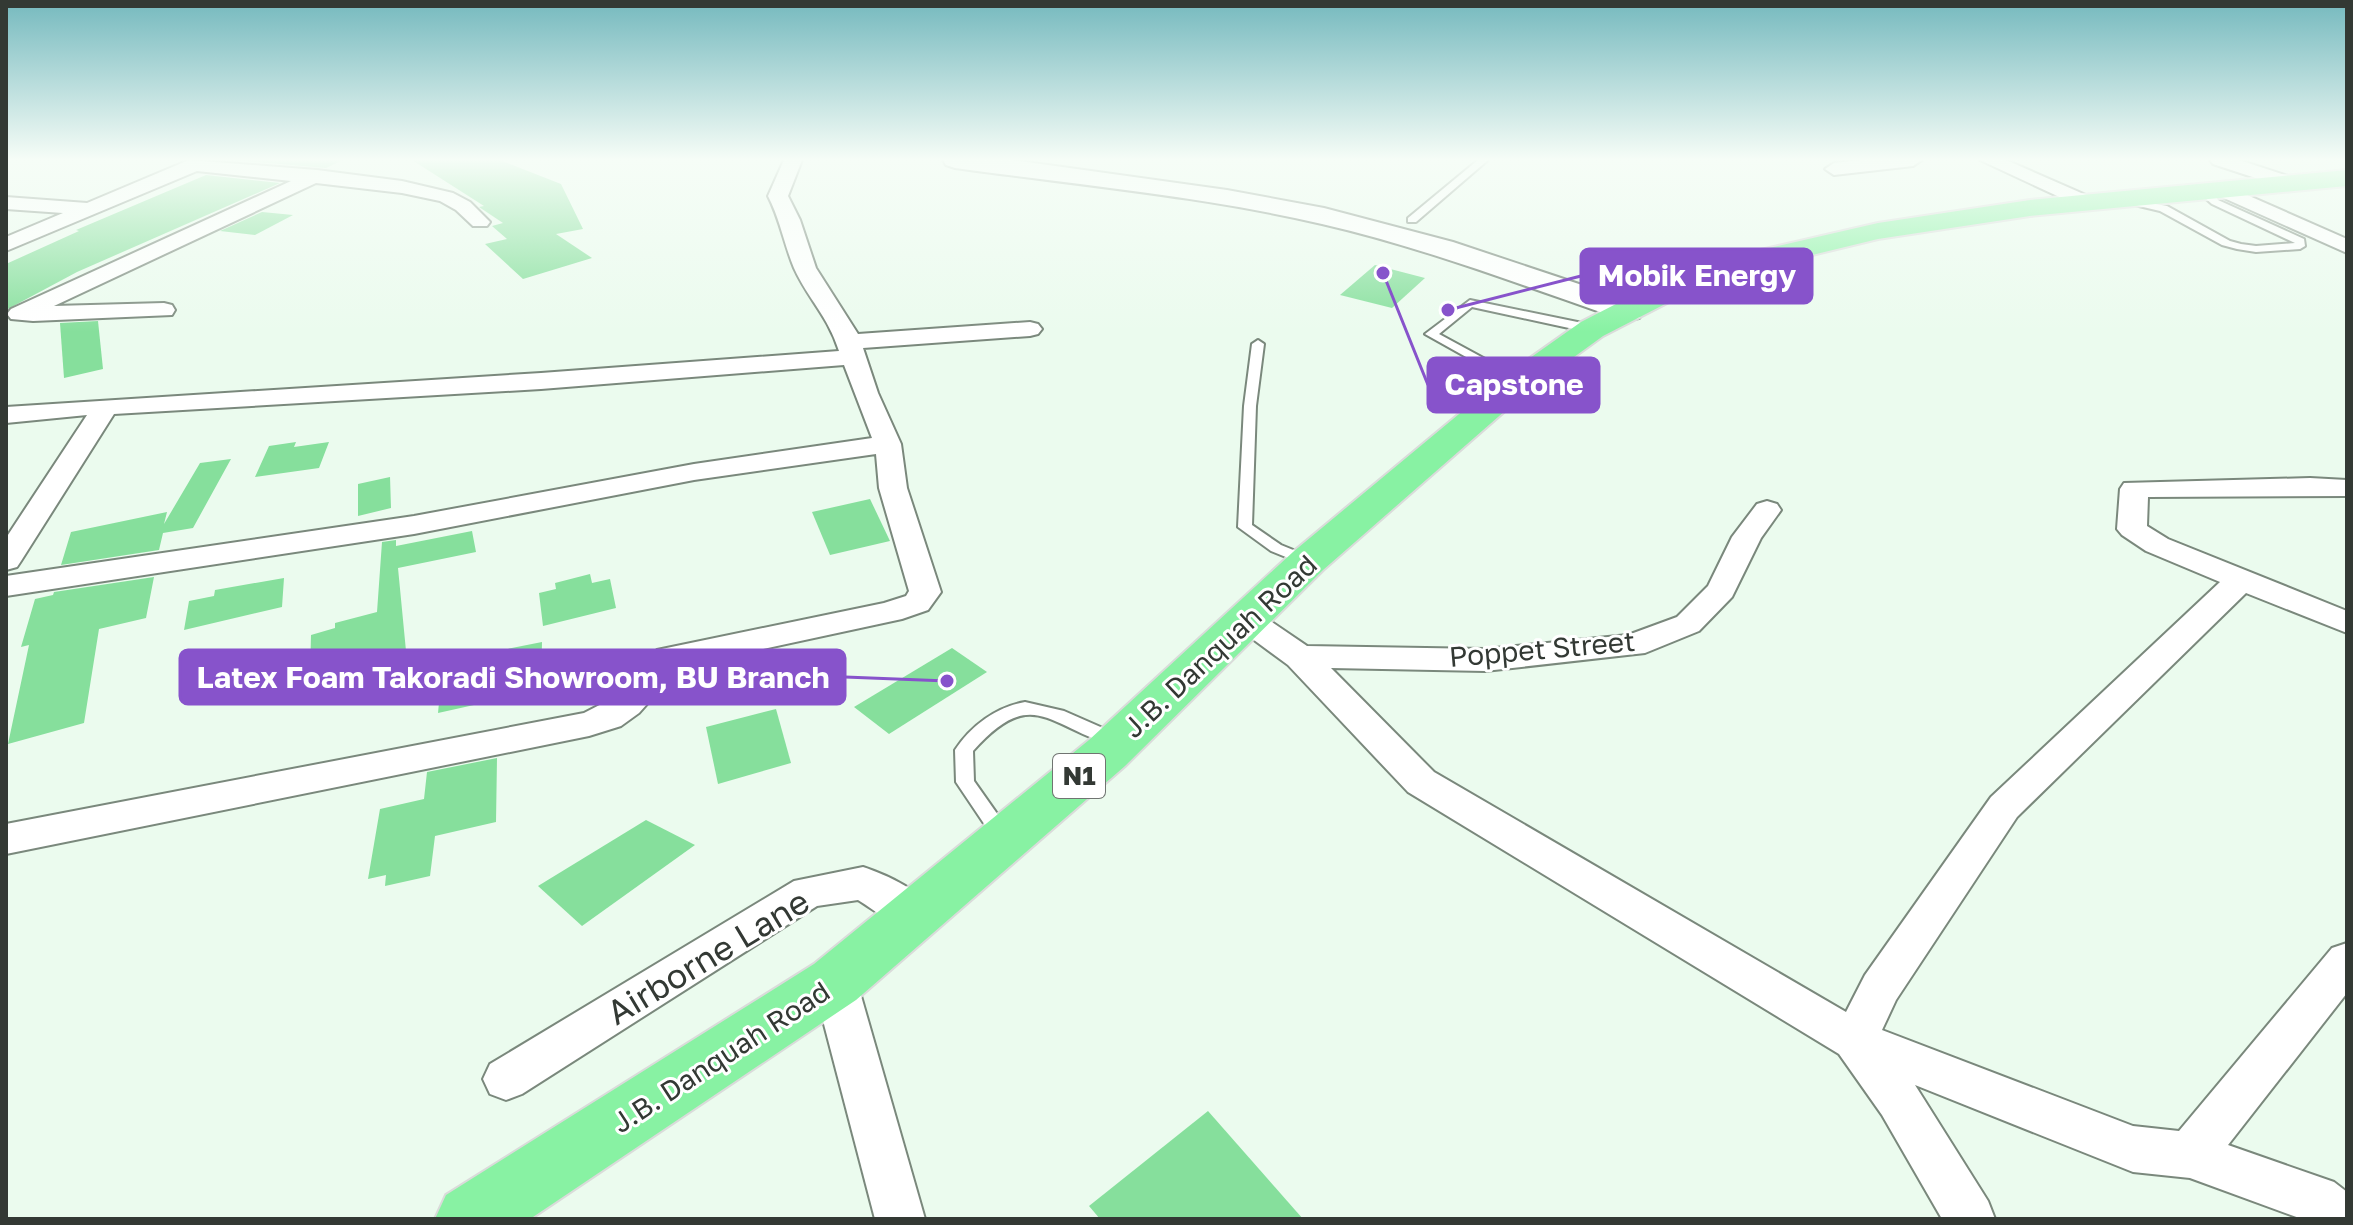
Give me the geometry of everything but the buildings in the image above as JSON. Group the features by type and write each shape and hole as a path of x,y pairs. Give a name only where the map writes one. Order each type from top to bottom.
{"highway":[{"name":"N1","path":"1626,312 1762,258 1878,231 1964,217"},
{"name":"J.B. Danquah Road","path":"470,1219 835,982 1119,741 1308,561 1518,382 1626,312"}],"main road":[{"path":"1328,217 1443,248 1626,312"},
{"path":"1402,217 1626,312"}],"street":[{"path":"6,245 74,217"},
{"path":"12,314 226,217"},
{"path":"475,217 480,222"},
{"path":"6,839 589,724 609,717 627,705 669,658 891,612 917,603 925,592 893,488 888,444 865,393 843,325 805,268 789,217"},
{"path":"2278,217 2347,247"},
{"path":"12,314 164,310"},
{"path":"6,415 541,381 1030,329"},
{"path":"6,561 105,407"},
{"path":"6,429 64,409"},
{"path":"6,586 414,525 694,472 888,444"},
{"path":"2347,488 2134,489 2132,529 2140,537 2347,623"},
{"name":"Poppet Street","path":"1300,657 1485,660 1633,645 1688,624 1699,613 1721,590 1747,537 1767,510"},
{"path":"1855,1040 1880,988 2004,807 2242,579"},
{"path":"1246,619 1300,657 1421,782 1855,1040 2133,1149 2190,1155 2316,1199 2342,1219"},
{"name":"Airborne Lane","path":"506,1079 808,892 863,883 916,915"},
{"path":"2190,1155 2347,961"},
{"path":"835,982 900,1219"},
{"path":"1855,1040 1899,1100 1970,1219"}],"lane":[{"path":"1412,220 1415,217"},
{"path":"2180,217 2226,243 2241,247 2300,246 2300,241 2249,217"},
{"path":"1518,382 1431,334 1470,303 1626,312"},
{"path":"1258,344 1250,406 1245,527 1276,548 1308,561"},
{"path":"1005,840 965,782 964,750 986,724 1024,708 1061,718 1119,741"}],"place":[{"name":"Capstone","path":"1383,273"},
{"name":"Mobik Energy","path":"1448,310"},
{"name":"Latex Foam Takoradi Showroom, BU Branch","path":"947,681"}]}
